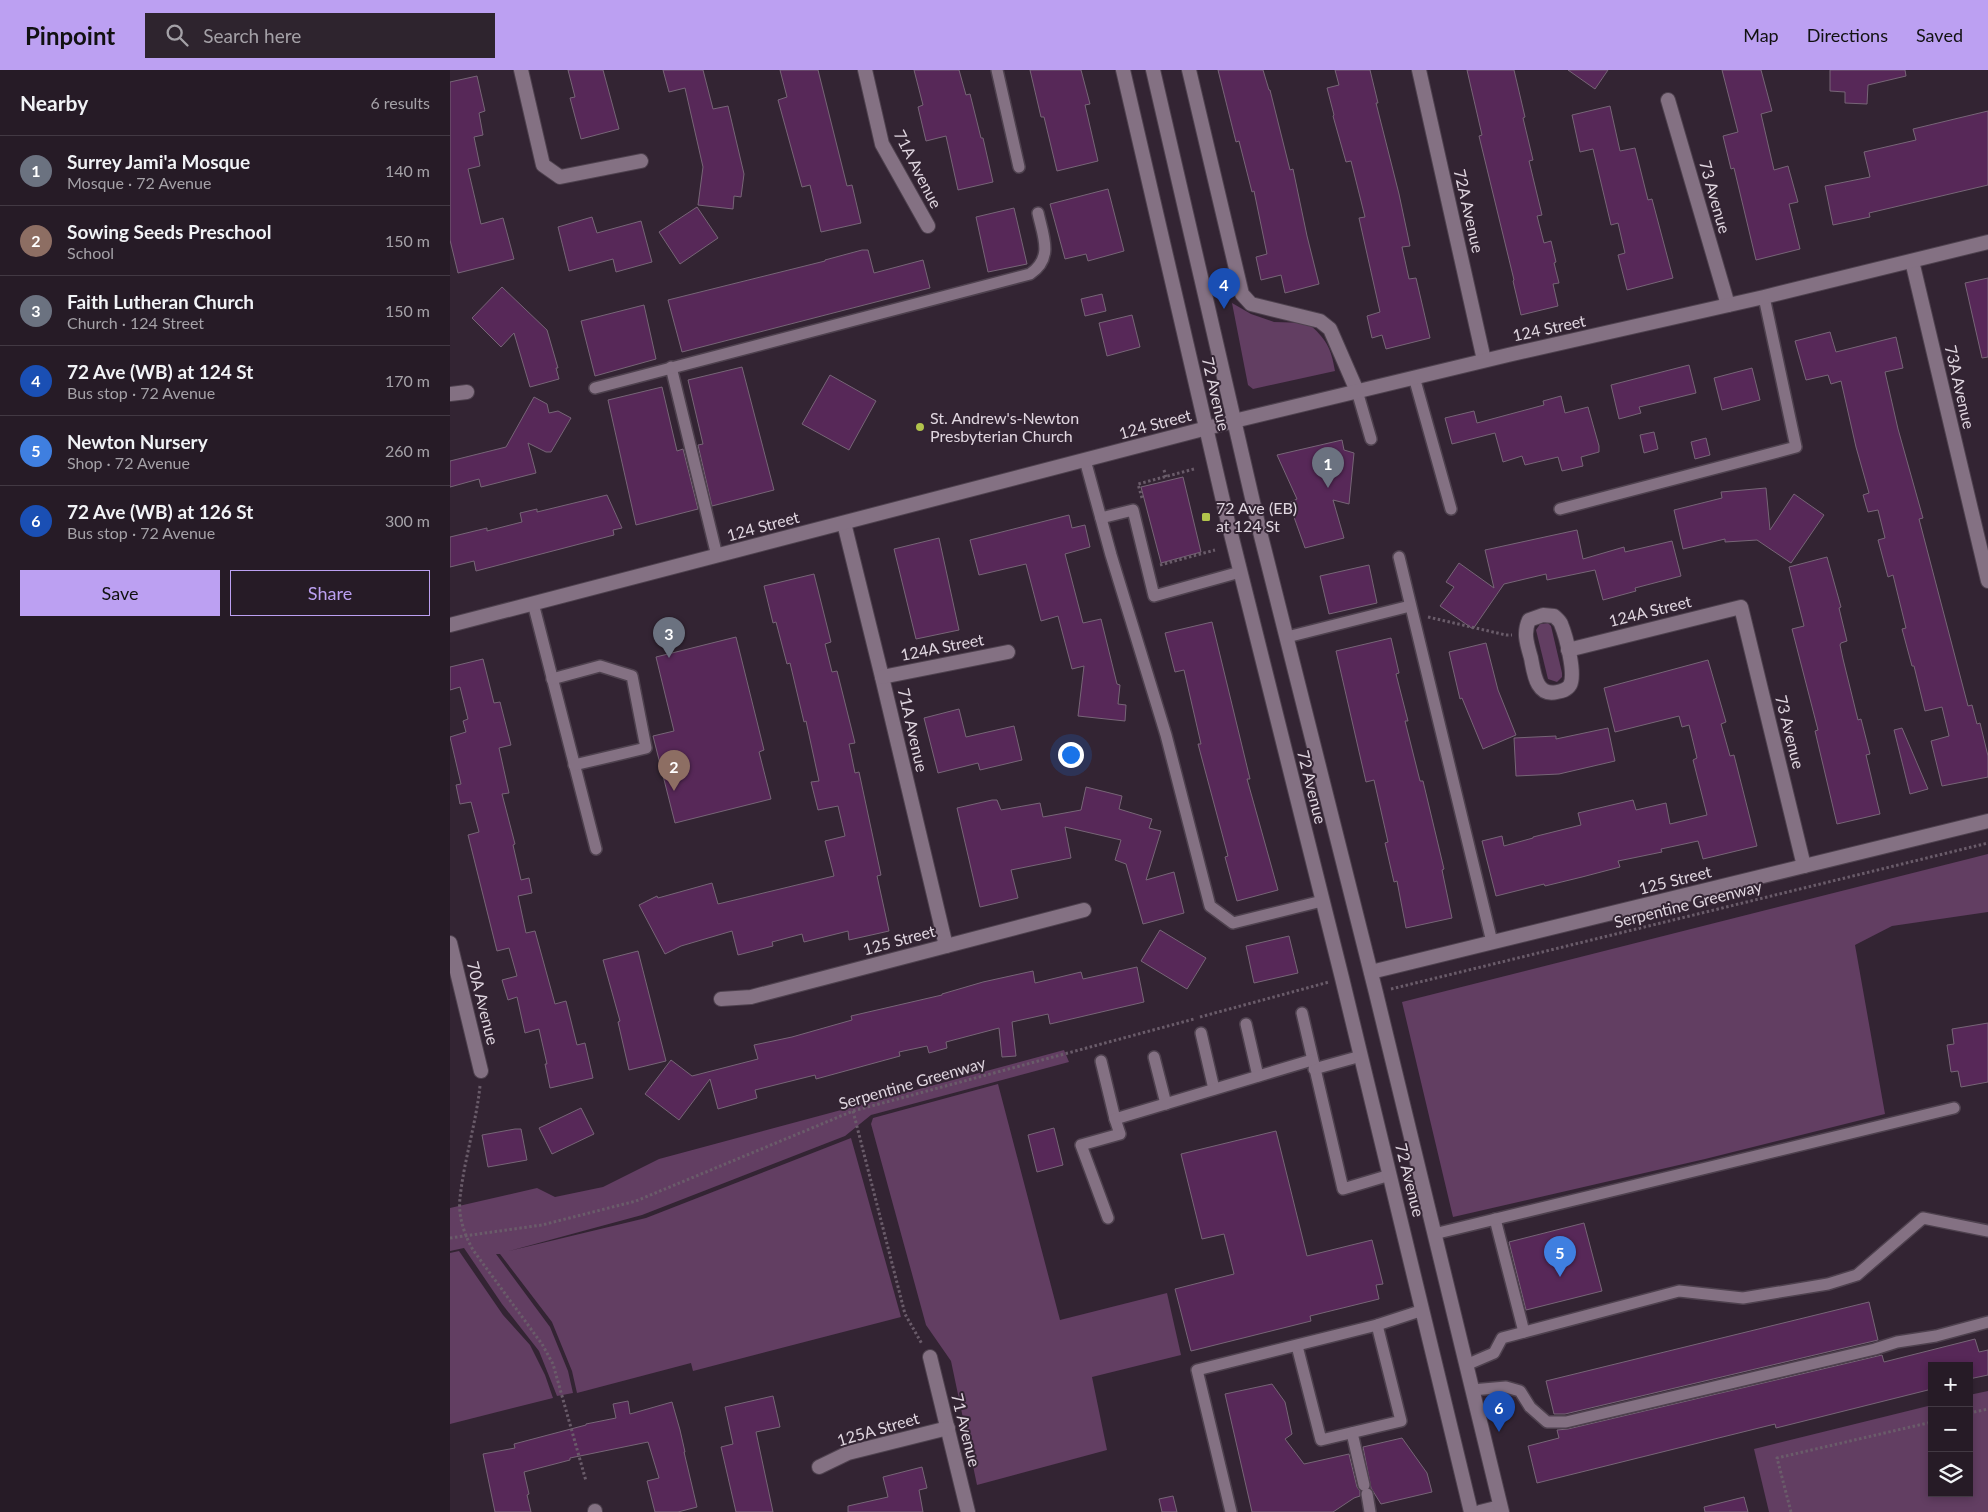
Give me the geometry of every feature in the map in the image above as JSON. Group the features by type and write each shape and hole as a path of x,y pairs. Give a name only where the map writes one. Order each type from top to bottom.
{"street":[{"path":"521,70 543,165 560,177 641,161"},
{"name":"71A Avenue","path":"864,70 882,144 928,226"},
{"name":"72 Avenue","path":"1123,70 1240,572 1361,1056 1471,1512"},
{"name":"72 Avenue","path":"1153,70 1234,421 1501,1509"},
{"path":"1189,70 1242,294 1251,304 1320,321 1330,329 1357,391"},
{"name":"72A Avenue","path":"1419,70 1484,360"},
{"name":"73 Avenue","path":"1668,100 1728,305"},
{"name":"124 Street","path":"450,625 1234,421 1484,360 1728,305 1988,242"},
{"name":"73A Avenue","path":"1912,260 1988,581"},
{"path":"450,394 467,392"},
{"name":"71A Avenue","path":"844,523 946,946"},
{"name":"73 Avenue","path":"1741,607 1804,866"},
{"name":"124A Street","path":"1568,650 1741,607"},
{"path":"1543,615 1554,616 1561,623 1568,650 1572,670 1569,686 1564,690 1552,693 1541,689 1536,681 1525,634 1529,620 1543,615"},
{"name":"124A Street","path":"882,677 1008,652"},
{"name":"125 Street","path":"1370,972 1988,821"},
{"name":"125 Street","path":"721,998 751,996 1084,910"},
{"name":"70A Avenue","path":"450,943 482,1071"},
{"name":"71 Avenue","path":"930,1357 968,1512"},
{"name":"125A Street","path":"819,1467 848,1453 948,1428"},
{"path":"1480,1512 1501,1509"}],"lane":[{"path":"997,70 1019,167"},
{"path":"595,388 1030,274 1039,267 1045,254 1045,241 1038,213"},
{"path":"1560,509 1796,447 1764,296"},
{"path":"671,367 717,556"},
{"path":"1414,377 1451,509"},
{"path":"1357,391 1371,439"},
{"path":"1085,460 1100,518 1166,736 1210,906 1232,923 1322,901"},
{"path":"1100,518 1133,510 1154,596 1240,572"},
{"path":"1398,557 1492,942"},
{"path":"533,603 596,849"},
{"path":"1287,636 1411,611"},
{"path":"552,679 600,666 632,676 646,748 574,765"},
{"path":"1302,1013 1343,1189 1390,1175"},
{"path":"1246,1024 1258,1076"},
{"path":"1201,1033 1214,1089"},
{"path":"1115,1119 1258,1076 1361,1056"},
{"path":"1154,1057 1166,1104"},
{"path":"1101,1061 1120,1134 1081,1145 1108,1218"},
{"path":"1434,1234 1954,1108"},
{"path":"1466,1365 1494,1354 1502,1338 1679,1291 1744,1298 1828,1284 1857,1275 1923,1218 1988,1231"},
{"path":"1495,1219 1524,1332"},
{"path":"1231,1512 1198,1370 1378,1326 1423,1310"},
{"path":"1472,1390 1506,1387 1520,1391 1530,1407 1547,1422 1566,1422 1988,1322"},
{"path":"1298,1346 1320,1440 1401,1421 1378,1326"},
{"path":"1352,1432 1370,1512"}],"path":[{"path":"1142,500 1138,484 1194,469"},
{"path":"1164,470 1166,477"},
{"path":"1156,556 1158,566 1215,550"},
{"path":"1411,611 1427,617 1506,635 1515,635"},
{"name":"Serpentine Greenway","path":"1393,989 1988,843"},
{"name":"Serpentine Greenway","path":"450,1238 542,1225 636,1201 853,1111 1330,982"},
{"path":"482,1071 478,1107 460,1199 465,1235 473,1250 542,1344 553,1364 586,1481"},
{"path":"853,1111 904,1314 930,1357"},
{"path":"1973,1412 1988,1408"},
{"path":"1791,1512 1778,1458 1928,1423"}],"shaded area":[{"path":"1232,303 1251,314 1274,322 1308,323 1327,344 1335,371 1253,389 1248,385"},
{"path":"1548,623 1551,626 1562,673 1562,677 1557,682 1548,679 1536,630 1540,624"},
{"path":"1988,854 1988,912 1892,926 1855,945 1885,1114 1705,1159 1453,1217 1402,1002"},
{"path":"1064,1050 1069,1062 871,1115 845,1136 642,1215 509,1251 646,1218 851,1138 901,1317 693,1371 691,1363 577,1393 572,1371 552,1322 500,1254 496,1254 550,1327 568,1371 573,1393 557,1396 539,1351 502,1304 464,1248 450,1251 450,1208 537,1188 555,1197 603,1187 659,1159"},
{"path":"998,1084 1060,1320 1167,1293 1181,1355 1092,1377 1107,1450 977,1485 951,1361 926,1325 871,1124 873,1118"},
{"path":"459,1251 503,1315 530,1345 545,1375 553,1398 450,1424 450,1253"},
{"path":"1988,1391 1988,1512 1769,1512 1754,1449 1928,1406 1928,1497 1973,1497 1973,1394"}],"building":[{"path":"568,70 603,70 619,129 581,139 570,98 575,97"},
{"path":"663,70 703,70 713,109 728,106 744,174 741,197 734,196 733,209 698,205 703,167 685,88 669,92"},
{"path":"780,70 818,70 847,186 852,185 861,223 821,232 810,185 802,187 778,100 787,97"},
{"path":"914,70 959,70 966,95 970,94 993,182 958,190 946,136 926,141 918,107 923,105"},
{"path":"1030,70 1081,70 1090,104 1085,105 1098,161 1057,171 1044,117 1041,117"},
{"path":"1218,70 1263,70 1270,90 1290,170 1293,169 1319,284 1285,293 1281,275 1261,280 1256,257 1267,254 1254,191 1252,192 1239,141 1236,142"},
{"path":"1335,70 1370,70 1410,246 1402,247 1409,279 1416,278 1430,338 1386,349 1382,335 1372,338 1367,316 1380,312 1359,218 1365,217 1351,161 1346,162 1327,88 1339,85"},
{"path":"1467,70 1514,70 1533,160 1529,161 1542,215 1537,216 1544,243 1551,241 1556,262 1554,263 1559,283 1553,284 1558,306 1521,315 1479,136 1482,135"},
{"path":"1568,70 1608,70 1595,89"},
{"path":"1722,70 1761,70 1772,111 1761,114 1774,170 1788,166 1798,202 1789,204 1800,249 1756,260 1734,168 1731,169 1723,136 1738,132"},
{"path":"1830,70 1905,70 1906,76 1868,85 1867,104 1845,103 1845,92 1830,91"},
{"path":"477,76 485,111 479,113 483,135 474,137 480,166 468,169 481,224 503,218 514,259 458,273 450,240 450,82"},
{"path":"1610,106 1620,151 1635,148 1648,200 1652,199 1673,278 1627,290 1618,255 1625,253 1618,223 1611,225 1593,149 1580,152 1572,115"},
{"path":"1988,111 1988,185 1869,213 1870,217 1833,225 1825,186 1870,177 1864,152 1916,140 1913,129"},
{"path":"1108,189 1124,251 1088,261 1086,254 1065,259 1050,204"},
{"path":"697,207 718,238 680,264 659,232"},
{"path":"1014,208 1027,264 988,272 976,217"},
{"path":"592,217 597,233 641,221 652,262 616,272 613,259 569,271 558,227"},
{"path":"868,250 874,273 923,260 930,288 682,352 668,300"},
{"path":"1988,278 1988,357 1982,358 1965,283"},
{"path":"502,287 547,330 558,368 556,368 559,379 530,387 514,333 501,347 472,318"},
{"path":"1102,294 1106,311 1085,316 1081,299"},
{"path":"644,305 656,359 595,376 581,321"},
{"path":"1132,315 1140,347 1107,356 1099,323"},
{"path":"1830,332 1836,352 1896,337 1903,368 1885,372 1898,429 1923,518 1919,519 1968,706 1972,705 1977,724 1980,723 1988,756 1988,777 1942,786 1931,741 1949,736 1942,707 1925,711 1914,666 1912,666 1902,629 1906,628 1893,575 1888,577 1878,540 1885,538 1878,510 1868,512 1863,495 1869,493 1841,381 1831,384 1828,375 1806,380 1795,341"},
{"path":"1689,365 1696,393 1639,407 1641,413 1619,419 1611,385"},
{"path":"742,367 774,490 712,506 698,445 703,444 688,380"},
{"path":"1752,368 1760,400 1722,410 1714,378"},
{"path":"830,375 876,401 849,450 802,424"},
{"path":"662,387 677,451 683,449 698,509 636,525 608,400"},
{"path":"1561,396 1565,413 1588,407 1599,452 1581,457 1583,466 1562,471 1558,457 1525,465 1522,456 1503,462 1495,433 1452,444 1445,418 1474,411 1477,423 1544,405 1543,401"},
{"path":"534,397 547,404 549,413 558,411 571,418 551,452 546,452 528,443 536,473 481,487 479,479 450,487 450,461 506,447"},
{"path":"1654,432 1658,449 1644,453 1640,435"},
{"path":"1706,438 1710,455 1695,459 1691,442"},
{"path":"1342,440 1344,450 1354,453 1349,504 1333,500 1344,538 1305,548 1289,503 1297,499 1277,455"},
{"path":"1183,477 1201,552 1161,563 1141,487"},
{"path":"1766,488 1770,530 1794,494 1824,515 1791,563 1757,540 1725,542 1725,539 1683,549 1674,510 1722,498 1721,492"},
{"path":"607,495 622,528 613,530 614,535 476,571 474,561 450,567 450,537 487,528 487,531 522,522 520,513 537,509 537,512"},
{"path":"1069,515 1072,528 1085,525 1090,547 1065,554 1083,623 1101,619 1117,684 1120,685 1118,704 1126,705 1125,721 1078,716 1084,666 1072,669 1058,616 1041,621 1026,564 979,575 970,540"},
{"path":"1577,530 1583,559 1624,547 1625,552 1672,541 1681,576 1635,588 1636,591 1603,600 1595,570 1547,580 1546,574 1504,584 1473,629 1440,606 1454,587 1446,582 1459,563 1494,588 1485,550"},
{"path":"939,538 959,630 916,639 894,549"},
{"path":"1827,557 1841,607 1839,608 1847,641 1840,645 1858,720 1861,719 1870,754 1866,755 1880,814 1837,824 1815,731 1818,730 1792,629 1804,626 1789,567"},
{"path":"1369,565 1377,603 1329,614 1320,576"},
{"path":"814,574 831,642 825,644 832,672 837,671 855,743 849,744 855,773 859,772 881,875 877,876 889,931 849,940 848,931 804,942 802,934 772,942 773,946 738,955 732,931 681,946 665,954 639,905 657,896 658,898 712,883 718,904 834,876 825,841 845,836 838,806 818,810 811,782 819,781 806,721 804,722 790,663 787,664 776,622 773,623 764,586"},
{"path":"1212,622 1250,779 1247,779 1278,890 1237,901 1225,857 1228,856 1198,744 1201,744 1184,670 1175,672 1165,633"},
{"path":"736,637 764,750 759,752 771,799 675,823 653,736 674,731 656,657"},
{"path":"1391,638 1399,673 1396,674 1408,721 1405,721 1420,781 1423,781 1444,869 1442,870 1452,918 1406,928 1397,881 1394,882 1385,843 1388,842 1374,780 1366,782 1336,651"},
{"path":"1486,643 1498,690 1516,735 1483,749 1462,698 1460,699 1449,652"},
{"path":"483,659 494,703 500,702 511,745 499,748 509,793 502,794 515,844 513,845 521,880 529,878 532,893 518,896 526,933 535,931 555,1004 566,1001 577,1045 585,1043 593,1078 550,1088 539,1029 525,1033 517,997 508,1000 502,980 517,976 509,948 497,951 468,835 479,832 471,802 460,804 456,785 461,784 450,737 466,732 463,721 468,719 460,687 450,690 450,667"},
{"path":"1708,660 1726,722 1721,724 1730,756 1734,755 1757,846 1703,859 1698,841 1661,849 1662,852 1618,861 1620,867 1496,896 1482,841 1502,836 1504,846 1581,825 1578,813 1633,800 1636,810 1666,803 1670,824 1707,815 1693,760 1697,758 1689,725 1682,727 1679,716 1615,732 1604,688"},
{"path":"959,709 966,737 1014,726 1022,760 980,770 978,763 938,773 924,718"},
{"path":"1608,728 1615,761 1559,774 1516,776 1514,738 1556,736 1556,739"},
{"path":"1902,728 1928,789 1910,794 1894,730"},
{"path":"1086,787 1122,796 1119,809 1152,819 1149,828 1161,831 1146,880 1174,872 1184,913 1143,924 1126,864 1115,860 1121,840 1065,827 1071,858 1011,870 1018,898 980,907 957,808 992,800 997,800 1001,810 1040,803 1043,817 1081,810"},
{"path":"1160,930 1206,958 1187,989 1141,961"},
{"path":"1289,936 1298,973 1254,983 1246,946"},
{"path":"638,951 666,1061 629,1070 618,1022 620,1021 603,960"},
{"path":"1137,967 1144,1002 1050,1024 1048,1014 1012,1022 1016,1056 1002,1057 999,1028 946,1042 947,1048 929,1053 927,1046 899,1052 900,1056 816,1079 815,1075 755,1090 757,1098 718,1109 710,1079 679,1120 645,1094 671,1060 692,1076 758,1059 754,1045 792,1037 852,1020 851,1016 942,995 983,982 1033,971 1035,983 1081,972 1083,979"},
{"path":"1988,1023 1988,1082 1961,1087 1958,1071 1951,1072 1947,1045 1954,1044 1952,1029"},
{"path":"581,1108 594,1134 552,1154 539,1128"},
{"path":"1054,1128 1063,1165 1037,1172 1028,1135"},
{"path":"521,1129 527,1160 488,1167 482,1135"},
{"path":"1276,1131 1307,1256 1372,1240 1383,1284 1376,1285 1379,1299 1310,1316 1311,1321 1191,1351 1175,1289 1234,1274 1224,1234 1202,1239 1181,1154"},
{"path":"1584,1223 1602,1291 1526,1310 1509,1242"},
{"path":"1869,1302 1878,1340 1565,1414 1554,1414 1546,1381"},
{"path":"1975,1339 1979,1352 1988,1350 1988,1375 1973,1378 1973,1362 1928,1362 1928,1390 1776,1428 1775,1424 1537,1483 1528,1446 1559,1438 1557,1430 1882,1355 1884,1362"},
{"path":"1272,1384 1285,1402 1292,1434 1285,1439 1304,1464 1349,1454 1360,1496 1333,1512 1252,1512 1225,1394"},
{"path":"773,1396 780,1427 756,1432 773,1512 736,1512 721,1447 733,1444 725,1407"},
{"path":"628,1401 630,1414 672,1402 697,1507 678,1512 655,1512 647,1481 659,1478 648,1442 570,1458 570,1460 524,1472 531,1512 495,1512 483,1454 515,1448 514,1444 586,1424 616,1418 613,1404"},
{"path":"1402,1438 1427,1473 1432,1492 1381,1504 1371,1488 1363,1447"},
{"path":"922,1467 927,1488 919,1490 923,1512 848,1512 848,1506 888,1497 883,1477"},
{"path":"1173,1496 1177,1512 1162,1512 1159,1499"},
{"path":"1744,1497 1748,1512 1705,1512 1704,1507"}],"place":[{"name":"72 Ave (WB) at 124 St","path":"1224,309"},
{"name":"St. Andrew's-Newton Presbyterian Church","path":"920,427"},
{"name":"Surrey Jami'a Mosque","path":"1328,488"},
{"name":"72 Ave (EB) at 124 St","path":"1206,517"},
{"name":"Faith Lutheran Church","path":"669,658"},
{"name":"Sowing Seeds Preschool","path":"674,791"},
{"name":"Newton Nursery","path":"1560,1277"},
{"name":"72 Ave (WB) at 126 St","path":"1499,1432"}]}
